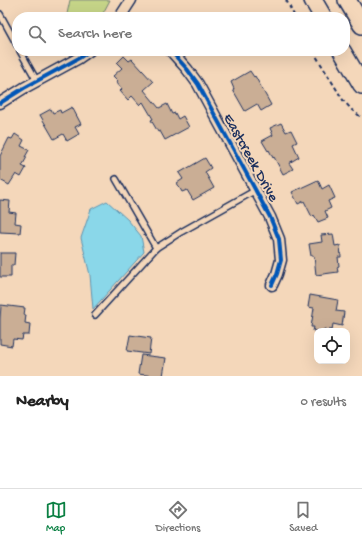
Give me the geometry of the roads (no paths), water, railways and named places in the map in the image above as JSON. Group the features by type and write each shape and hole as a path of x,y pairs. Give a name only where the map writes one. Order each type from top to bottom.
{"main road":[{"path":"313,0 320,12"},
{"path":"347,0 362,25"},
{"path":"345,56 362,85"}],"street":[{"path":"125,12 131,0"},
{"path":"0,103 82,56"},
{"name":"Eastcreek Drive","path":"176,56 188,69 198,84 270,217 279,239 282,260 272,285"}],"lane":[{"path":"0,14 12,36"},
{"path":"23,56 37,81"},
{"path":"116,179 156,248"},
{"path":"95,315 156,248 181,232 256,190"}],"water":[{"path":"107,201 128,220 141,236 144,252 93,309 90,275 81,238 91,209"}]}
